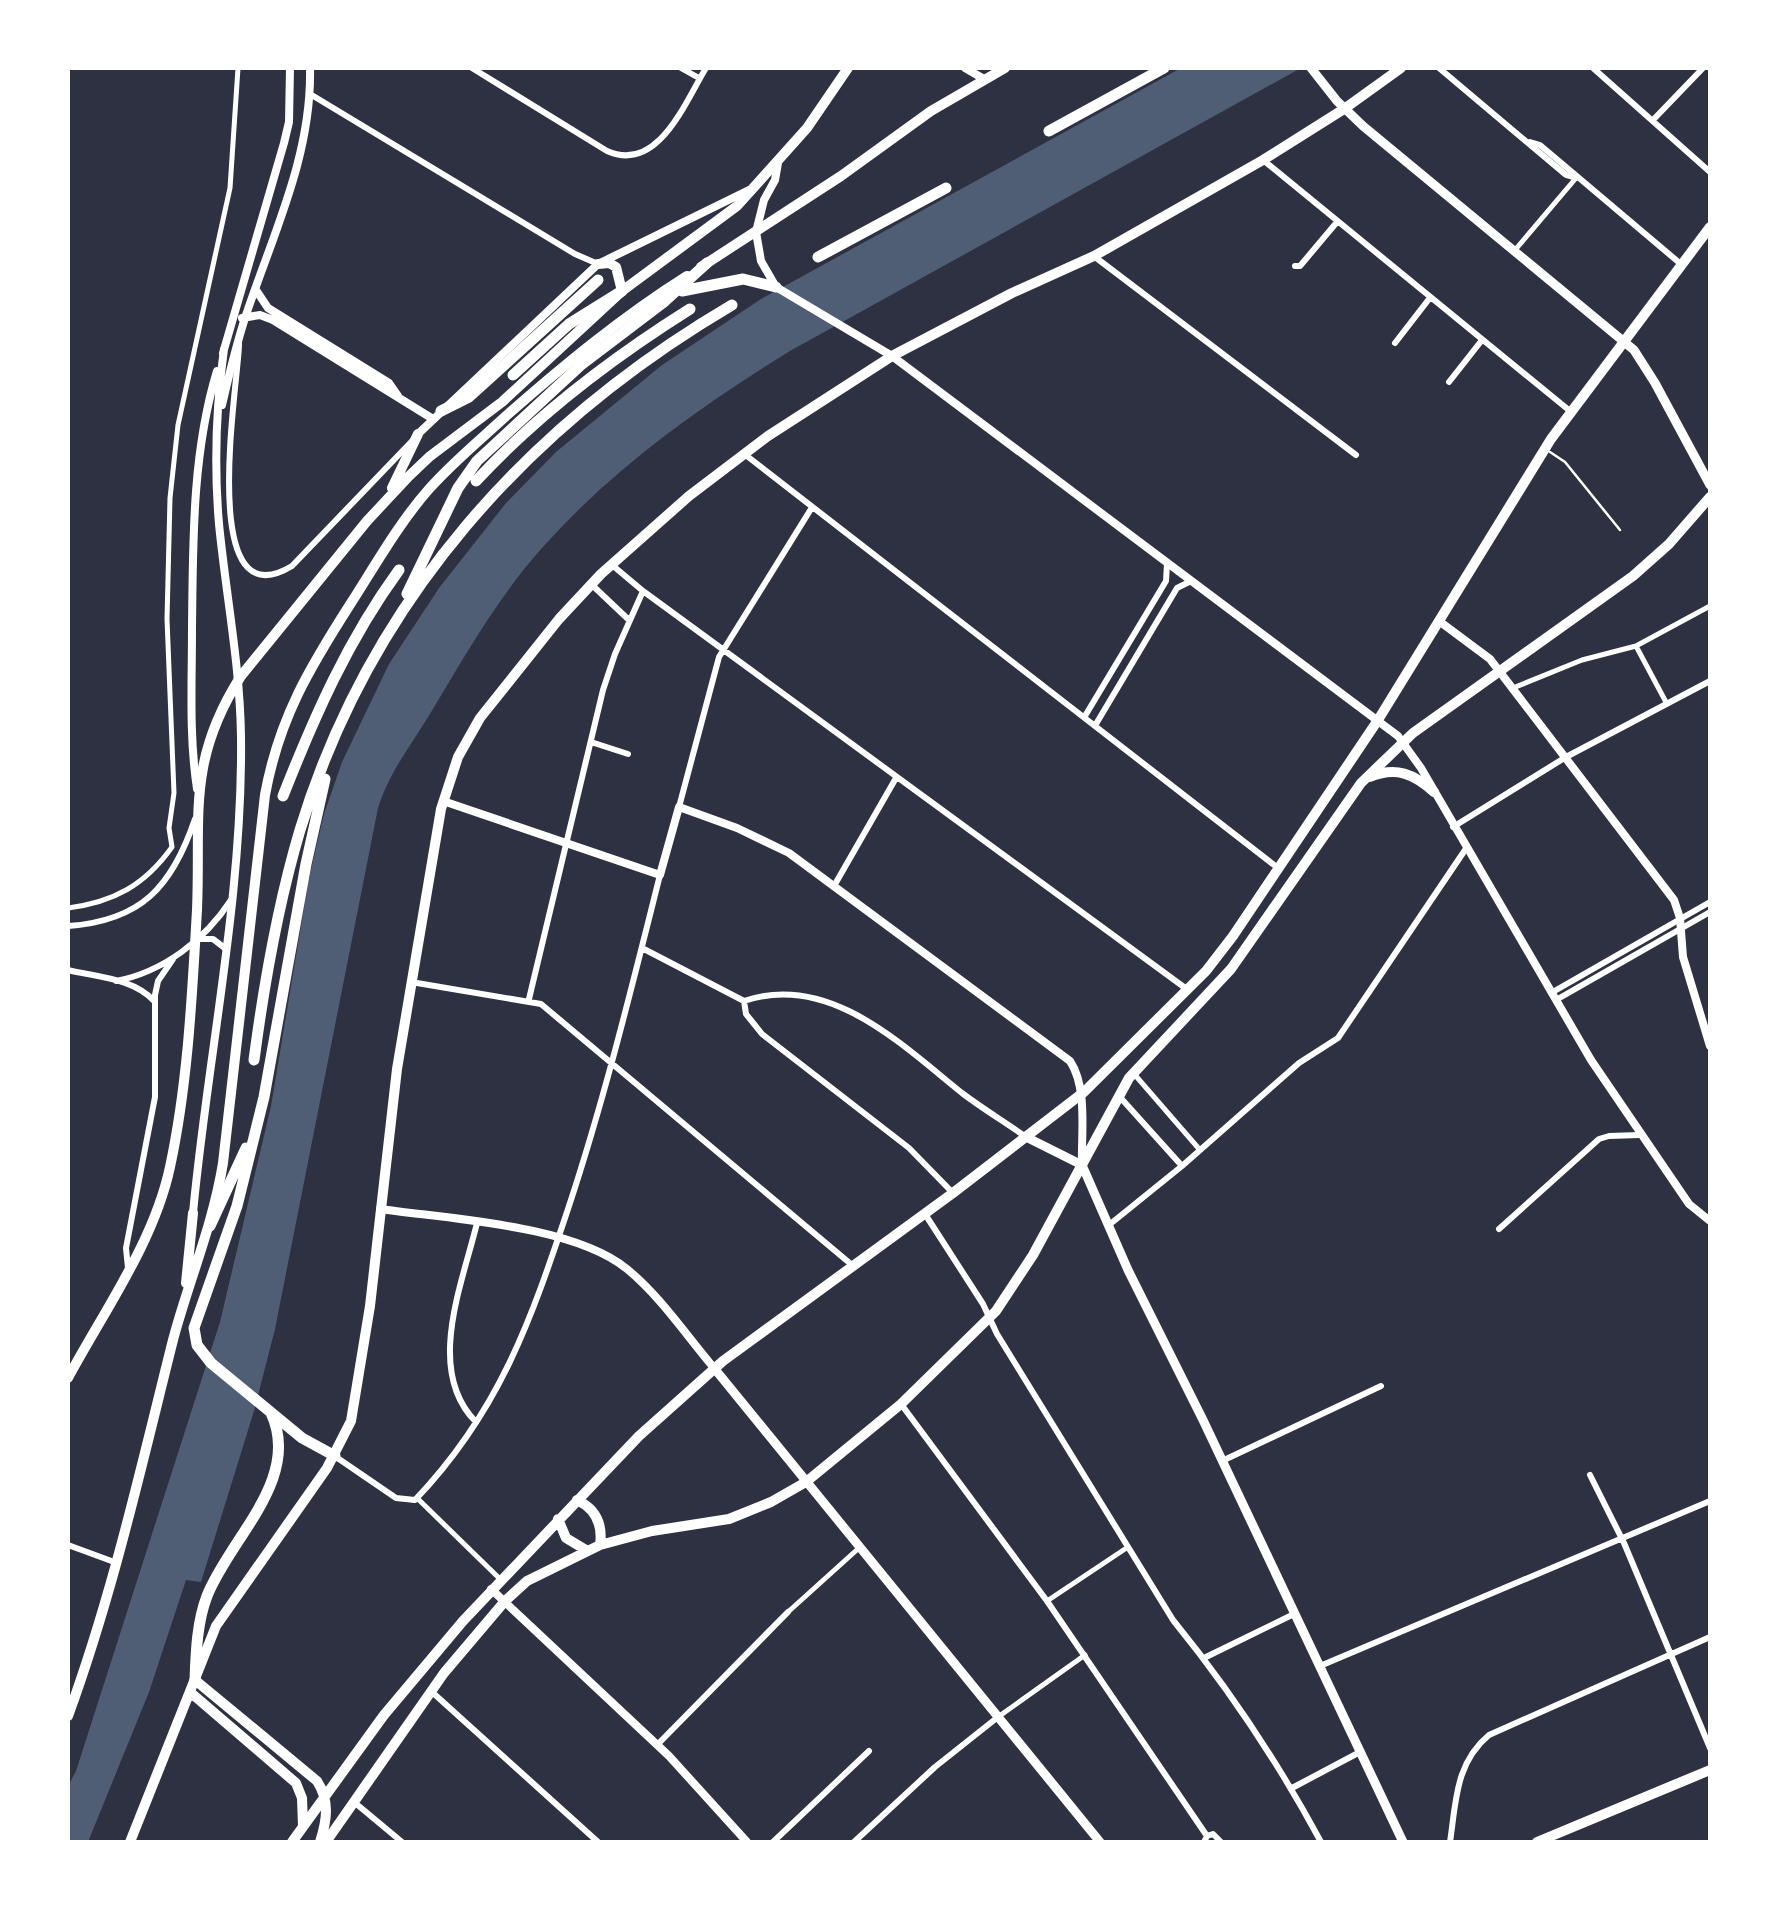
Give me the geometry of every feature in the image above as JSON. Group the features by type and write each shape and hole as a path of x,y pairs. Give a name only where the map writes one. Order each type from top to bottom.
{"highway":[{"path":"1049,131 1164,68"},
{"path":"818,258 946,188"},
{"path":"254,1060 294,851 334,740 470,468 582,364 708,263"},
{"path":"674,294 742,279 777,287"},
{"path":"437,415 468,396 598,280"},
{"path":"513,375 569,324 622,291"},
{"path":"386,639 437,561 516,469 562,424 620,377 732,305"},
{"path":"476,481 512,443 577,387 690,310"},
{"path":"284,796 336,672 399,570"},
{"path":"334,740 306,864 260,1116 237,1206 195,1322 196,1340 206,1358 302,1438 334,1456"},
{"path":"210,1226 260,1116"},
{"path":"193,1686 200,1618 208,1593 278,1466 280,1442 265,1407"}],"main road":[{"path":"68,1378 156,1213 170,1168 183,1088 194,964 198,794 205,752 225,701 241,676 387,498 429,456 502,402 622,291 726,216 807,128 848,68"},
{"path":"68,1716 118,1563 185,1299 210,1226 223,1163 265,796 278,739 296,693 399,529 445,472 606,331 932,111 1005,68"},
{"path":"1311,68 1344,109 1624,340 1647,369 1710,485"},
{"path":"130,1842 226,1608 346,1434 357,1394 411,982 443,800 458,757 480,718 591,584 662,518 743,454 892,356 1012,293 1094,256 1263,160 1401,68"},
{"path":"292,1842 384,1715 491,1589 639,1436 714,1368 1080,1095 1188,990 1225,947 1378,720 1544,448 1709,231"},
{"path":"598,264 616,267 622,291"},
{"path":"387,498 418,434"},
{"path":"323,1842 431,1691 505,1601 527,1581 600,1545 652,1531 729,1519 771,1502 806,1482 902,1404 990,1318 1033,1255 1133,1073 1231,968 1362,783 1402,742 1633,576 1669,544 1710,497"},
{"path":"1362,783 1378,774 1398,772 1418,778 1434,792"},
{"path":"1026,1137 1082,1165 1403,1842"},
{"path":"193,1213 210,1226"},
{"path":"185,1299 193,1213"},
{"path":"714,1368 1100,1842"},
{"path":"577,1500 596,1516 600,1545"},
{"path":"558,1518 566,1538 586,1550"},
{"path":"193,1686 308,1772 325,1796 323,1842"},
{"path":"193,1686 296,1782 302,1798 303,1827"},
{"path":"1537,1842 1710,1770"}],"street":[{"path":"68,908 98,904 133,889 172,847 169,828 174,793 168,674 170,498 178,426 230,188 238,68"},
{"path":"198,794 191,700 198,466 208,402 284,144 289,122 290,68"},
{"path":"218,419 239,339 296,172 310,94 310,68"},
{"path":"472,68 607,151 630,158 664,136 706,68"},
{"path":"682,68 699,78"},
{"path":"965,68 984,79"},
{"path":"1439,68 1566,176 1576,178 1682,265"},
{"path":"1593,68 1710,172"},
{"path":"1653,120 1704,68"},
{"path":"310,94 575,254 598,264"},
{"path":"1263,160 1570,411"},
{"path":"778,163 776,180 764,200 756,232 760,261 777,287 892,356 1378,720 1402,742 1552,997 1639,1135 1689,1204 1710,1221"},
{"path":"1515,250 1576,178"},
{"path":"239,339 229,457 233,535 239,558 248,568 263,574 281,572 292,566 437,415 598,264 758,185"},
{"path":"1294,266 1300,266 1337,222"},
{"path":"1094,256 1356,455"},
{"path":"256,290 268,308 389,383 398,397"},
{"path":"1395,343 1429,299"},
{"path":"231,324 260,315 274,320 398,397 437,415"},
{"path":"1449,382 1482,340"},
{"path":"193,1213 235,895 241,738 220,526 218,419 224,349"},
{"path":"743,454 1279,868"},
{"path":"334,1456 396,1498 409,1502 417,1498 476,1422 520,1347 601,1110 722,650 811,509"},
{"path":"1085,716 1168,576 1167,563"},
{"path":"611,564 722,650 1188,990"},
{"path":"1096,724 1181,584 1190,581"},
{"path":"591,584 629,620"},
{"path":"529,999 608,674 643,591"},
{"path":"1158,594 1167,592 1170,601"},
{"path":"1513,688 1582,660 1636,646 1710,606"},
{"path":"1439,621 1481,650 1500,670 1668,892 1680,923 1683,957 1710,1046"},
{"path":"1636,646 1667,704"},
{"path":"1453,827 1566,757 1710,681"},
{"path":"591,742 628,754"},
{"path":"834,886 896,778"},
{"path":"443,800 660,875"},
{"path":"679,808 779,848 1064,1055 1075,1069 1080,1095 1082,1165"},
{"path":"68,926 97,924 126,915 144,902 180,862 196,818"},
{"path":"1108,1225 1299,1063 1338,1038 1465,850"},
{"path":"128,1268 126,1248 156,1080 158,981 173,959 220,915 235,895"},
{"path":"1552,997 1710,902"},
{"path":"1680,923 1710,912"},
{"path":"192,942 213,938 228,952"},
{"path":"642,948 744,1001 779,995 826,1002 864,1018 1026,1137"},
{"path":"116,980 140,975 173,959"},
{"path":"68,970 116,980 140,989 155,1002"},
{"path":"411,982 541,1004 852,1265"},
{"path":"744,1001 746,1014 762,1034 895,1136 953,1193"},
{"path":"1133,1073 1201,1150"},
{"path":"1118,1095 1182,1166"},
{"path":"1499,1230 1599,1139 1639,1135"},
{"path":"380,1210 559,1236 598,1250 628,1270 714,1368"},
{"path":"925,1214 1173,1620 1206,1658 1292,1788 1321,1842"},
{"path":"476,1422 457,1398 449,1364 452,1330 477,1223"},
{"path":"1222,1461 1380,1386"},
{"path":"902,1404 1048,1600 1205,1839 1217,1836 1221,1842"},
{"path":"1590,1474 1622,1538 1710,1748"},
{"path":"417,1498 500,1579"},
{"path":"1319,1667 1710,1501"},
{"path":"68,1545 118,1563"},
{"path":"658,1745 788,1612 860,1547"},
{"path":"1048,1600 1128,1547"},
{"path":"491,1589 658,1745 747,1842"},
{"path":"1206,1658 1294,1614"},
{"path":"1450,1842 1462,1769 1482,1740 1502,1727 1710,1637"},
{"path":"854,1842 935,1767 1085,1654"},
{"path":"431,1691 597,1842"},
{"path":"773,1842 868,1751"},
{"path":"1292,1788 1360,1752"},
{"path":"354,1802 402,1842"}],"lane":[{"path":"1544,448 1564,462 1620,530"},
{"path":"1285,1596 1297,1591"}],"water":[{"path":"1181,68 1301,68 790,351 718,398 648,449 584,505 525,568 477,637 395,769 378,808 275,1329 201,1582 186,1580 149,1692 88,1842 68,1842 68,1786 220,1322 271,1106 309,878 324,814 342,762 389,664 439,588 506,503 556,452 662,365 761,299"}]}
